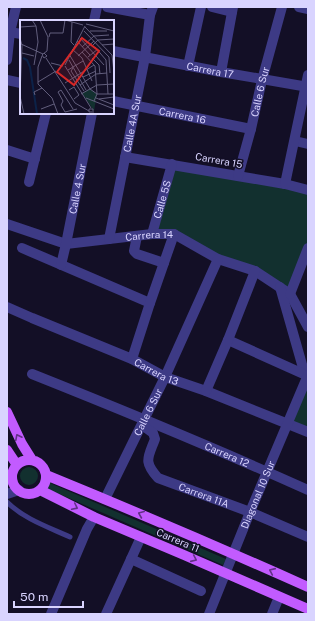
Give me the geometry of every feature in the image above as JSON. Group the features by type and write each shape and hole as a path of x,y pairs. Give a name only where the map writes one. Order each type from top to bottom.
{"main road":[{"path":"7,412 22,444 32,460"},
{"path":"7,450 17,465"},
{"path":"26,460 32,460 42,465 45,469 46,480 44,486 40,490 30,494 24,493 14,486 10,478 17,465 26,460"},
{"name":"Carrera 11","path":"46,475 308,587"},
{"name":"Carrera 11","path":"40,490 94,516 308,610"}],"street":[{"path":"7,60 9,31 16,7"},
{"path":"94,20 97,7"},
{"path":"107,7 152,11"},
{"path":"188,66 201,7"},
{"path":"212,7 233,9 220,72"},
{"name":"Calle 6 Sur","path":"238,176 282,7"},
{"path":"299,7 308,9"},
{"name":"Calle 4A Sur","path":"109,239 136,106 152,11"},
{"path":"9,31 20,34"},
{"name":"Carrera 17","path":"114,52 307,87"},
{"path":"285,184 307,87 308,75"},
{"path":"7,80 20,83"},
{"name":"Carrera 16","path":"114,101 251,129"},
{"path":"29,182 46,114"},
{"name":"Calle 4 Sur","path":"61,265 92,114"},
{"path":"295,141 308,144"},
{"path":"7,150 35,159"},
{"name":"Carrera 15","path":"126,157 285,184 308,190"},
{"name":"Calle 5S","path":"152,234 172,164"},
{"name":"Carrera 14","path":"7,224 66,244 152,234 174,234 218,259 255,271 280,287 290,294 308,327"},
{"path":"132,359 174,234"},
{"path":"137,236 134,251 137,254 164,263"},
{"path":"22,248 150,303"},
{"path":"290,294 308,248"},
{"name":"Calle 6 Sur","path":"105,499 165,377 218,259"},
{"path":"206,391 255,271"},
{"path":"280,287 307,376"},
{"name":"Carrera 13","path":"7,307 132,359 165,377 206,391 308,432"},
{"path":"228,340 307,376"},
{"name":"Carrera 12","path":"32,374 143,422 268,472 308,490"},
{"name":"Diagonal 10 Sur","path":"209,614 307,376"},
{"name":"Carrera 11A","path":"143,422 153,433 155,439 148,460 150,469 158,478 250,512 308,537"},
{"path":"7,494 19,490"},
{"path":"51,614 94,516"},
{"path":"106,614 141,537"},
{"path":"132,559 201,591"},
{"path":"272,614 279,596"}],"lane":[{"path":"7,502 26,517 70,537"}],"green space":[{"path":"172,164 308,190 308,248 290,294 174,234 152,234"},
{"path":"308,382 308,429 291,422"},
{"path":"25,467 33,467 38,472 36,483 33,485 25,485 20,480 20,472"},
{"path":"50,482 226,559 223,565 46,489"}]}
